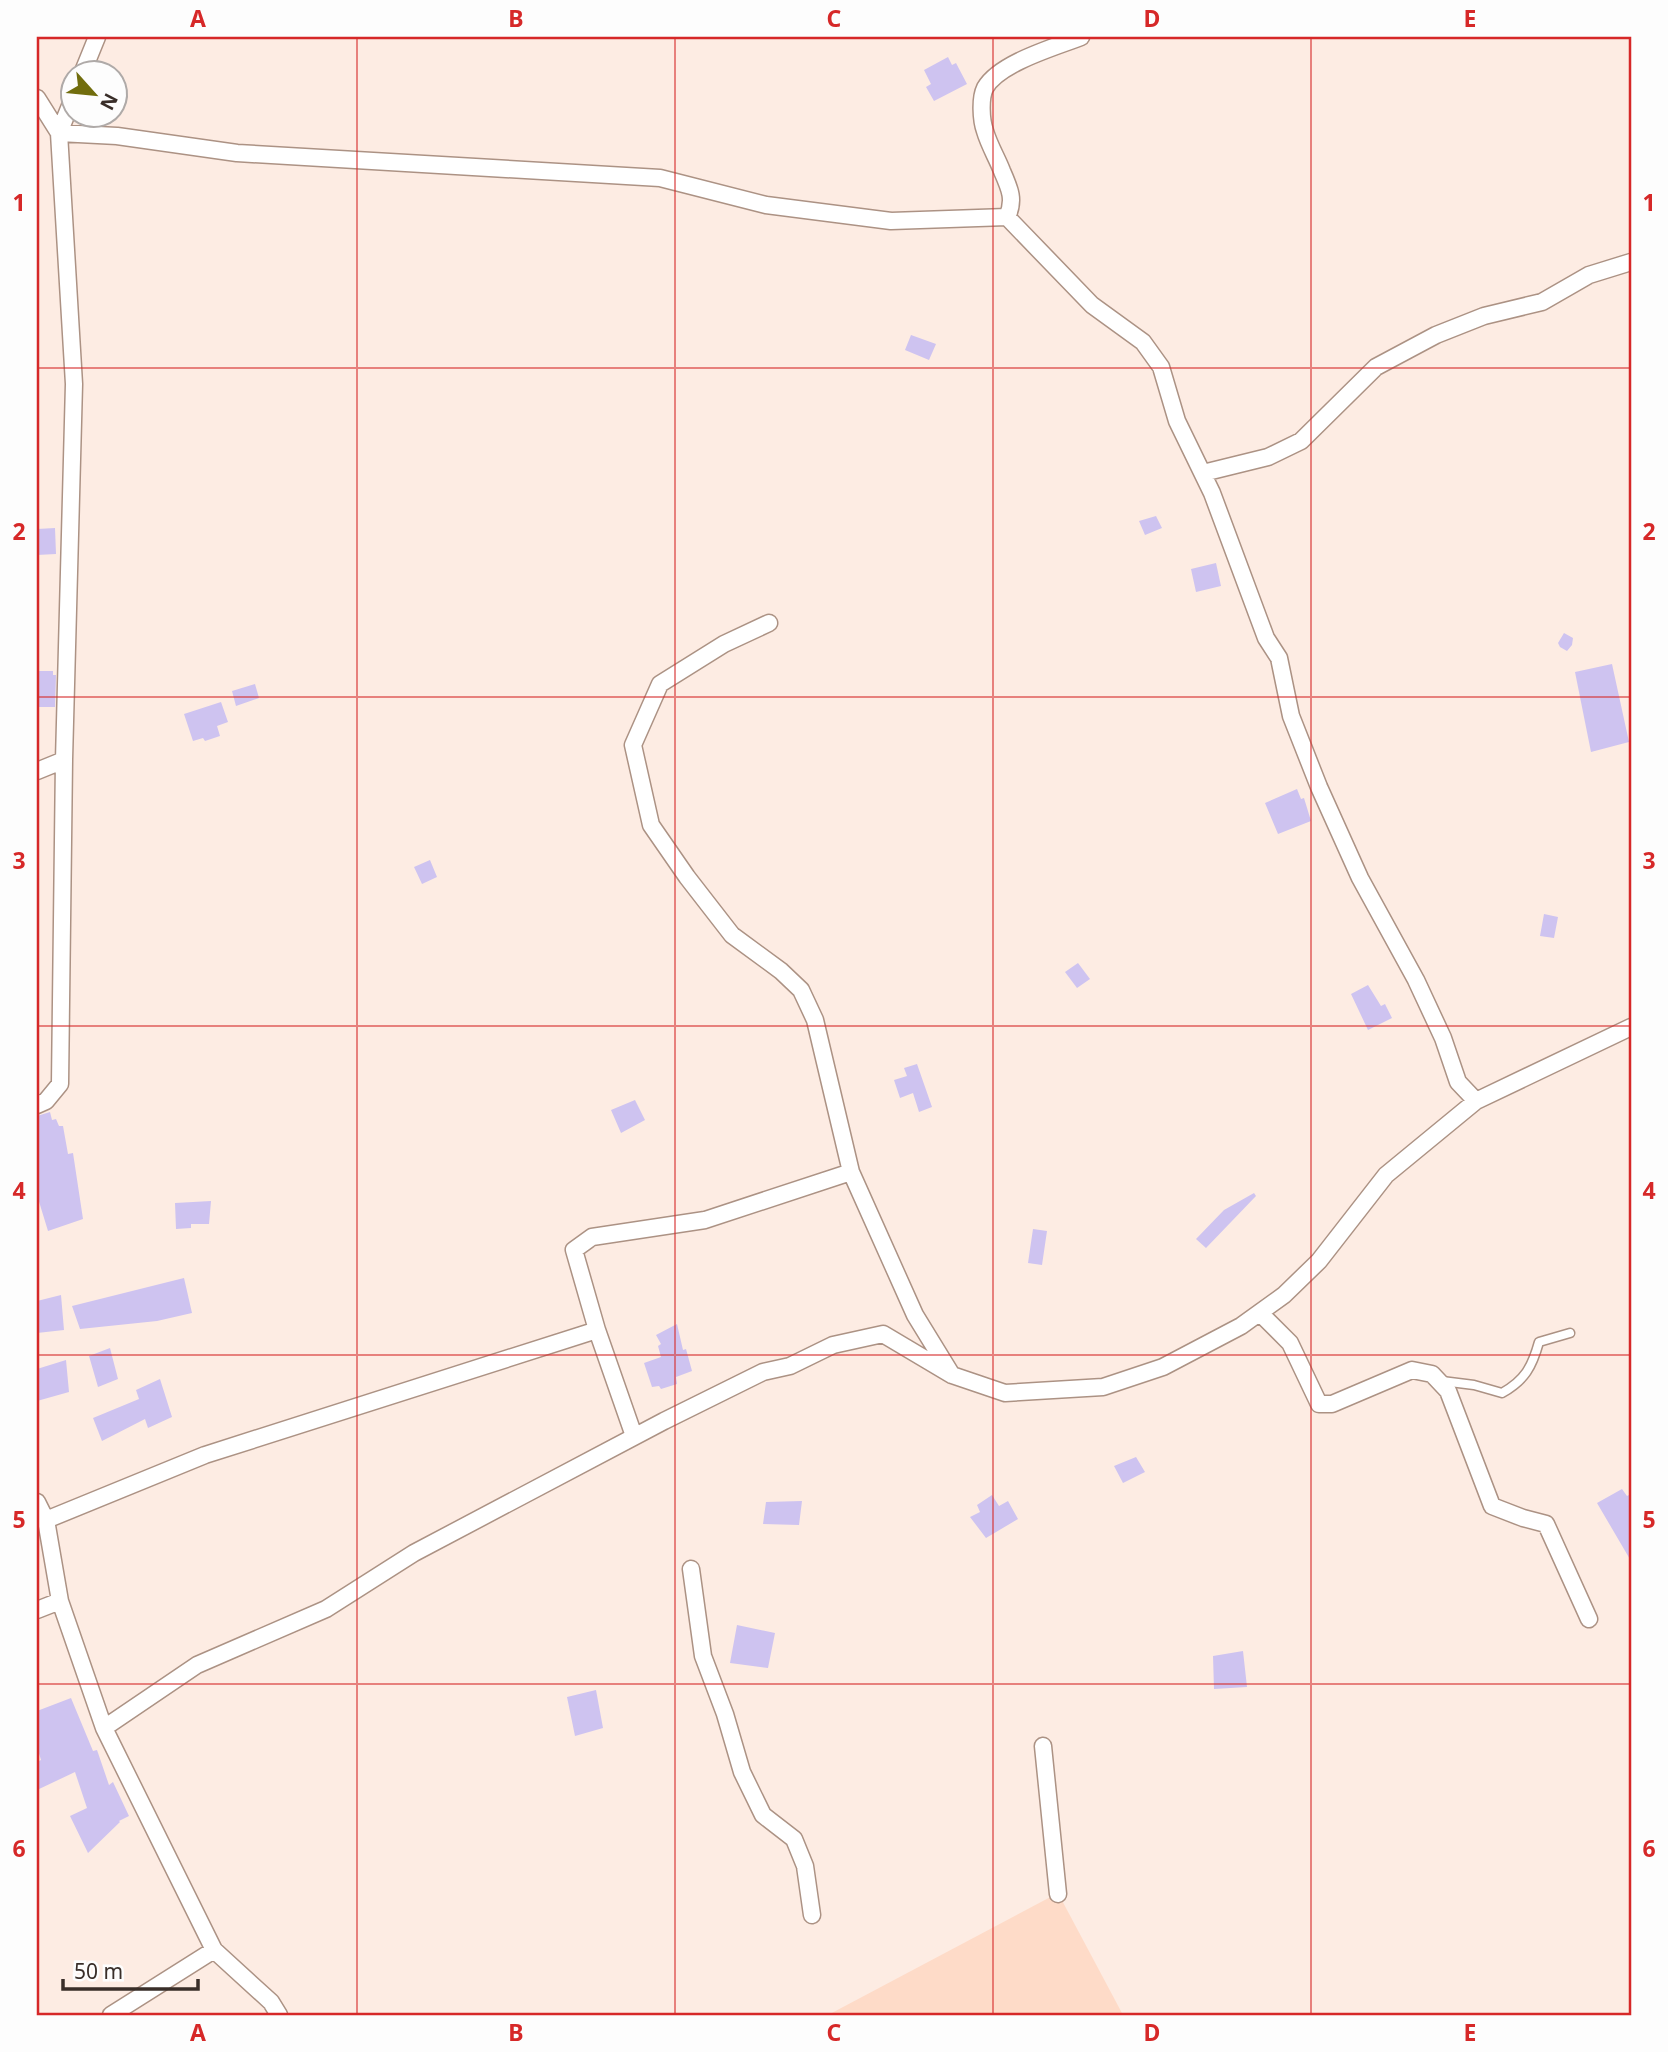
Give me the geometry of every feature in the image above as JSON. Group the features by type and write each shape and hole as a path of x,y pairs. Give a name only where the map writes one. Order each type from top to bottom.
{"street":[{"path":"88,60 97,37"},
{"path":"1007,217 1013,204 1007,181 984,130 982,99 986,87 998,75 1017,63 1081,37"},
{"path":"37,98 59,134"},
{"path":"37,1105 46,1101 60,1084 64,760 74,383 61,130"},
{"path":"59,134 117,136 237,153 660,178 766,205 891,221 1007,217 1092,305 1143,342 1161,367 1177,421 1203,473 1266,638 1279,658 1291,716 1319,787 1360,878 1416,980 1443,1038 1458,1082 1476,1101"},
{"path":"1203,473 1268,457 1301,441 1376,367 1436,335 1484,317 1542,302 1589,275 1631,262"},
{"path":"769,623 724,644 660,684 633,745 652,825 687,877 732,935 801,989 815,1020 851,1172 915,1315 951,1375"},
{"path":"37,771 64,760"},
{"path":"104,1728 197,1665 326,1609 414,1553 634,1436 763,1372 789,1366 832,1345 883,1334 951,1375 1005,1393 1103,1387 1163,1367 1241,1326 1284,1295 1319,1261 1386,1175 1476,1101 1631,1027"},
{"path":"634,1436 597,1330 574,1250 592,1237 705,1220 851,1172"},
{"path":"1260,1312 1290,1343 1319,1404 1332,1404 1412,1370 1432,1374 1448,1391 1492,1506 1546,1524 1589,1619"},
{"path":"46,1520 205,1455 597,1330"},
{"path":"37,1502 46,1520 60,1601 104,1728 214,1950 271,2002 279,2015"},
{"path":"691,1569 703,1656 725,1714 742,1772 763,1815 794,1839 805,1866 812,1915"},
{"path":"37,1610 60,1601"},
{"path":"1043,1746 1058,1894"},
{"path":"111,2015 214,1950"}],"lane":[{"path":"1439,1381 1474,1385 1502,1393 1519,1383 1534,1360 1539,1342 1570,1334"}],"shaded area":[{"path":"1058,1893 1123,2015 828,2015"}],"building":[{"path":"948,57 952,65 956,63 967,84 934,101 926,87 931,84 924,70"},
{"path":"911,335 936,344 929,360 905,350"},
{"path":"1156,516 1162,528 1145,535 1139,521"},
{"path":"55,528 56,554 37,555 37,529"},
{"path":"1216,563 1221,586 1196,592 1191,569"},
{"path":"1564,633 1573,638 1567,651 1558,643"},
{"path":"1612,664 1629,742 1591,752 1575,672"},
{"path":"37,671 53,671 53,675 56,675 55,707 37,707"},
{"path":"255,684 259,698 236,706 232,691"},
{"path":"221,702 228,722 217,726 220,736 205,741 203,738 193,741 184,714"},
{"path":"1297,789 1301,799 1304,798 1311,821 1278,834 1265,803"},
{"path":"430,860 437,877 422,884 414,867"},
{"path":"1544,914 1558,917 1554,938 1540,936"},
{"path":"1078,963 1090,979 1077,988 1065,972"},
{"path":"1368,985 1381,1006 1385,1004 1392,1018 1368,1030 1351,994"},
{"path":"917,1064 932,1107 919,1112 913,1093 900,1098 894,1080 907,1076 904,1068"},
{"path":"635,1100 645,1120 621,1133 611,1110"},
{"path":"50,1112 52,1120 56,1119 59,1126 63,1126 68,1154 73,1153 83,1219 48,1231 37,1195 37,1116"},
{"path":"1254,1193 1256,1196 1206,1248 1196,1239 1224,1210"},
{"path":"211,1201 209,1224 191,1224 191,1228 176,1229 175,1203"},
{"path":"1033,1229 1047,1231 1042,1265 1028,1263"},
{"path":"184,1278 192,1313 157,1321 80,1329 72,1306"},
{"path":"61,1295 64,1330 37,1333 37,1301"},
{"path":"677,1324 683,1350 686,1349 692,1371 676,1377 677,1384 661,1389 659,1386 652,1387 644,1363 661,1357 658,1346 661,1344 656,1335"},
{"path":"110,1348 118,1379 98,1387 89,1356"},
{"path":"66,1360 69,1392 37,1401 37,1369"},
{"path":"160,1379 172,1417 148,1428 145,1419 102,1441 93,1418 139,1399 136,1390"},
{"path":"1136,1457 1145,1472 1123,1483 1114,1466"},
{"path":"1622,1489 1627,1496 1631,1494 1631,1561 1597,1503"},
{"path":"992,1495 999,1506 1008,1501 1018,1519 986,1538 970,1517 980,1512 977,1505"},
{"path":"802,1501 799,1525 763,1524 766,1502"},
{"path":"737,1625 775,1633 768,1668 730,1663"},
{"path":"1243,1651 1247,1687 1214,1689 1213,1656"},
{"path":"596,1690 603,1728 575,1736 567,1697"},
{"path":"71,1698 93,1751 97,1750 109,1785 113,1782 129,1816 119,1821 88,1853 70,1816 87,1808 75,1772 37,1790 37,1762 41,1760 37,1747 37,1711"}]}
